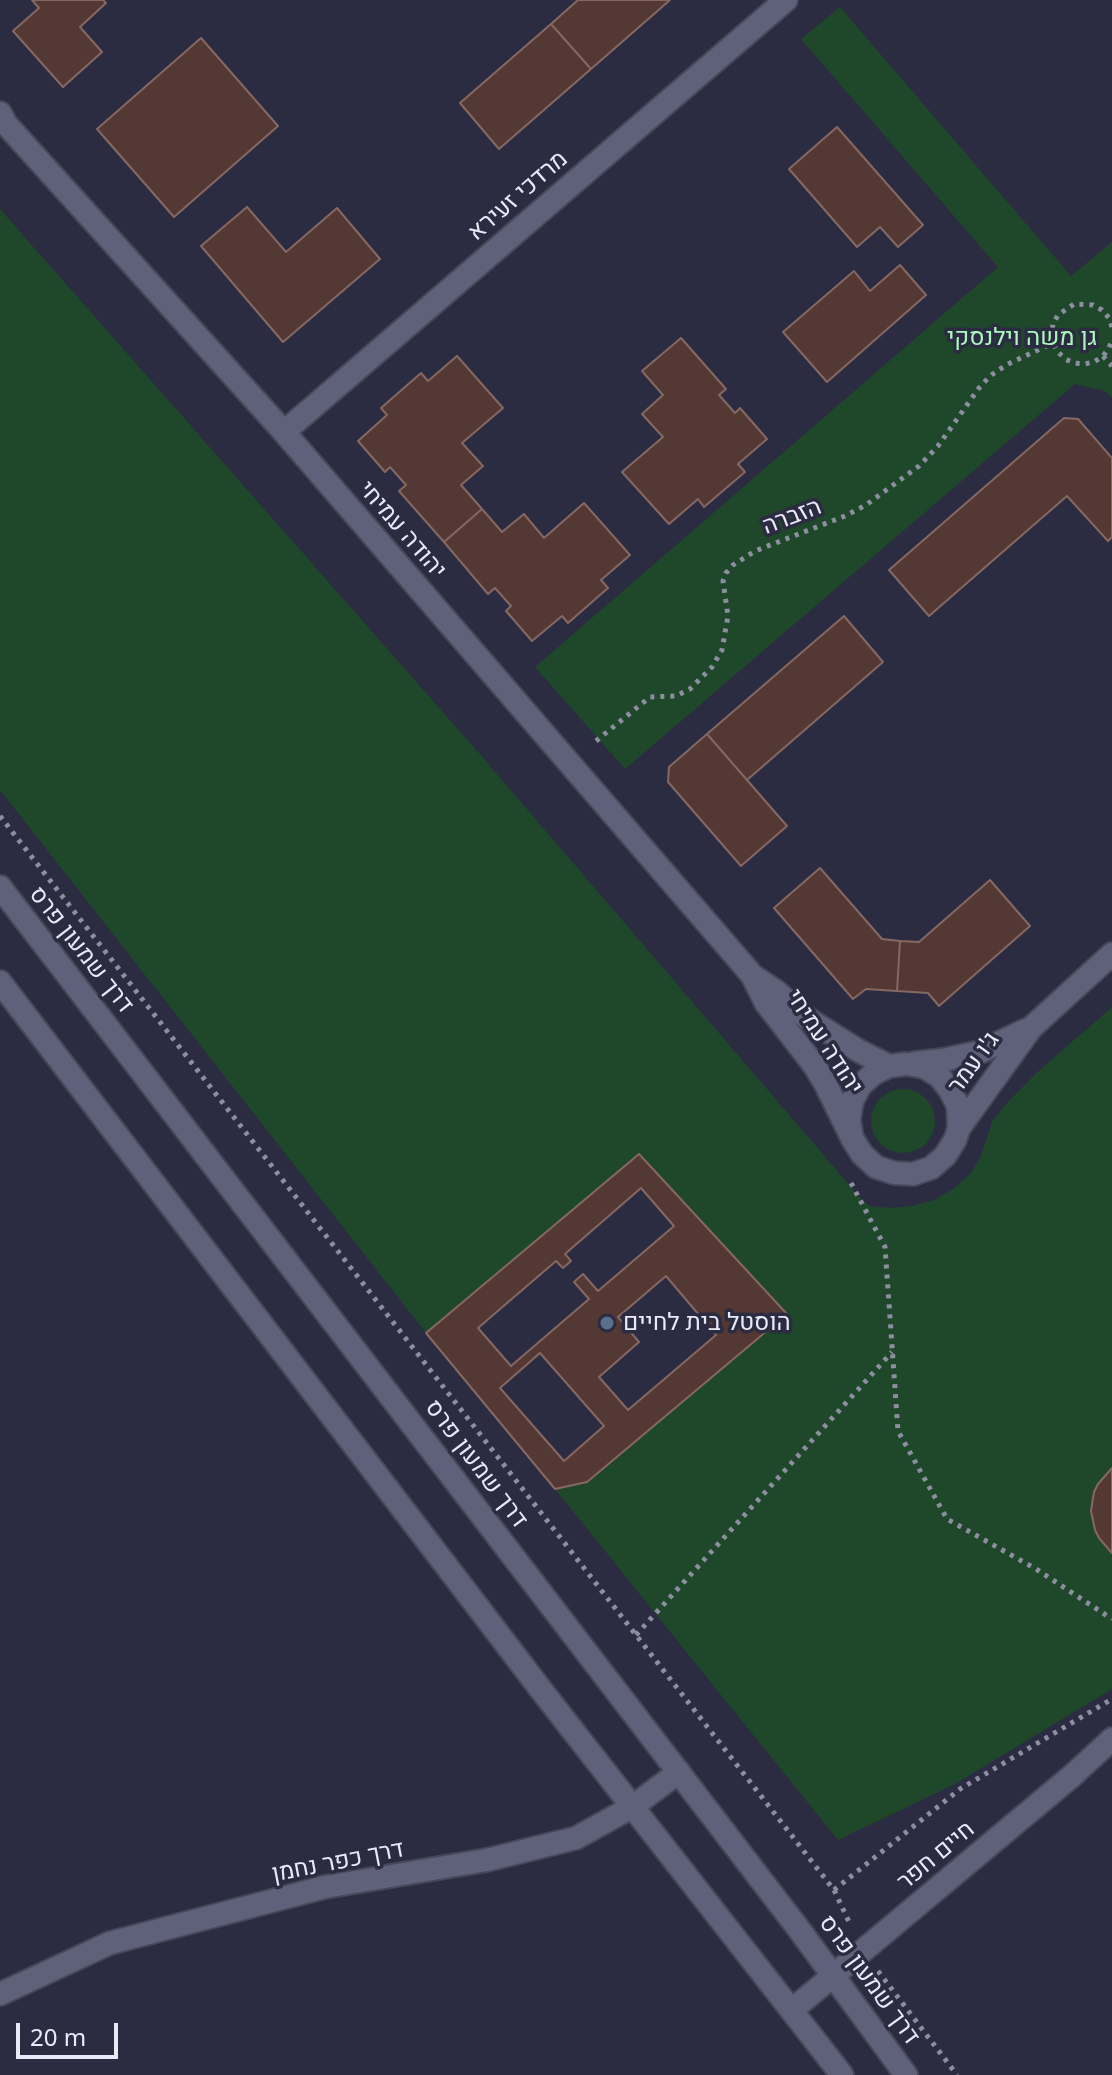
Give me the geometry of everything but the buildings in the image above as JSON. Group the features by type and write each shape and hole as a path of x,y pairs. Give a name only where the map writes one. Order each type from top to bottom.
{"street":[{"name":"מרדכי זעירא","path":"284,432 784,1"},
{"name":"יהודה עמיחי","path":"2,119 284,432 752,975 766,1003 814,1065 857,1146"},
{"name":"דרך שמעון פרס","path":"0,887 679,1772 906,2075"},
{"name":"ג'ו עמר","path":"959,1128 1031,1028 1112,954"},
{"name":"יהודה עמיחי","path":"752,975 808,1019 859,1051 898,1065"},
{"path":"0,982 248,1309 842,2075"},
{"name":"ג'ו עמר","path":"898,1065 980,1052 1031,1028"},
{"path":"898,1065 924,1067 939,1076 950,1090 958,1106 959,1128 945,1156 931,1168 913,1174 894,1173 876,1167 857,1146 849,1120 852,1101 860,1086 873,1074 898,1065"},
{"name":"חיים חפר","path":"792,2010 1112,1739"},
{"name":"דרך כפר נחמן","path":"0,1994 110,1943 325,1887 487,1860 576,1838 632,1807 679,1772"}],"path":[{"path":"1112,327 1110,317 1102,310 1093,305 1074,304 1065,308 1053,324 1053,343 1065,359 1074,363 1094,362 1103,356 1112,340"},
{"name":"הזברה","path":"596,741 639,704 650,697 676,696 690,689 712,667 722,650 728,616 723,581 733,565 755,551 866,505 910,473 938,446 990,376 1053,343"},
{"path":"1103,356 1112,366"},
{"path":"0,816 834,1890 863,1952 957,2075"},
{"path":"857,1146 844,1172 885,1247 898,1431 947,1519 1036,1569 1112,1619"},
{"path":"636,1635 893,1351"},
{"path":"834,1890 960,1789 1112,1699"}],"green space":[{"name":"גן משה וילנסקי","path":"840,7 1071,276 1112,242 1112,398 1105,391 1075,384 625,769 535,667 998,267 801,39"},
{"path":"0,209 478,752 863,1201 870,1206 912,1206 934,1200 953,1189 970,1174 981,1156 992,1122 1006,1104 1034,1075 1112,1007 1112,1689 955,1784 838,1840 555,1489 587,1482 787,1313 639,1154 426,1333 0,790"},
{"path":"903,1089 921,1095 929,1103 935,1121 929,1139 921,1147 903,1153 885,1147 877,1139 871,1121 877,1103 885,1095"}],"place":[{"name":"הוסטל בית לחיים","path":"607,1323"}]}
